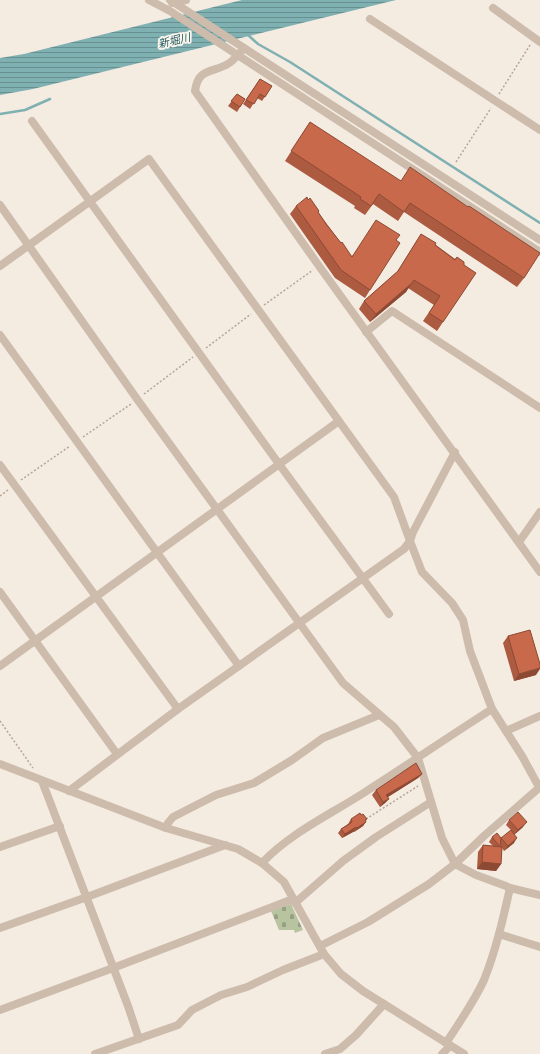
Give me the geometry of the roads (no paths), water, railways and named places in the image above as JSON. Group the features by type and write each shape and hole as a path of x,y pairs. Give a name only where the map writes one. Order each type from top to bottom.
{"street":[{"path":"149,0 170,11 540,252"},
{"path":"159,6 172,1 186,0"},
{"path":"172,1 540,240"},
{"path":"493,8 537,40"},
{"path":"370,19 540,130"},
{"path":"244,48 228,65 200,75 196,82 195,91 366,332 540,572"},
{"path":"32,121 89,202 389,614"},
{"path":"0,266 149,158 394,496 422,572 452,603 463,620 470,651 492,709 540,787 484,836 455,864 429,884 368,922 320,946"},
{"path":"0,205 217,510 343,683 394,727 418,758 442,838 455,864 476,875 510,888 540,895"},
{"path":"366,332 392,311 540,408"},
{"path":"0,335 239,666"},
{"path":"0,666 339,421"},
{"path":"69,791 178,709 404,549 410,541 413,532 454,452"},
{"path":"0,465 178,709"},
{"path":"519,542 540,512"},
{"path":"0,592 117,754"},
{"path":"262,863 283,843 418,758 492,709"},
{"path":"166,828 173,817 216,795 254,782 292,760 323,738 379,715"},
{"path":"506,731 540,716"},
{"path":"1,765 166,828 225,844 238,849 262,863 284,882 324,954 341,974 384,1004 464,1054"},
{"path":"42,781 87,897 139,1039"},
{"path":"0,1010 294,901 343,861 376,837 431,802"},
{"path":"0,847 60,826"},
{"path":"0,928 87,897 225,844"},
{"path":"442,1054 483,981 499,934 510,888"},
{"path":"499,934 540,947"},
{"path":"95,1054 178,1025 192,1010 221,995 247,987 283,970 324,954"},
{"path":"325,1054 340,1049 384,1004"}],"water":[{"name":"新堀川","path":"242,0 396,0 33,89 0,95 0,58 24,54"}],"waterway":[{"path":"248,35 258,44 290,62 540,223"},
{"path":"0,114 25,110 50,99"}]}
